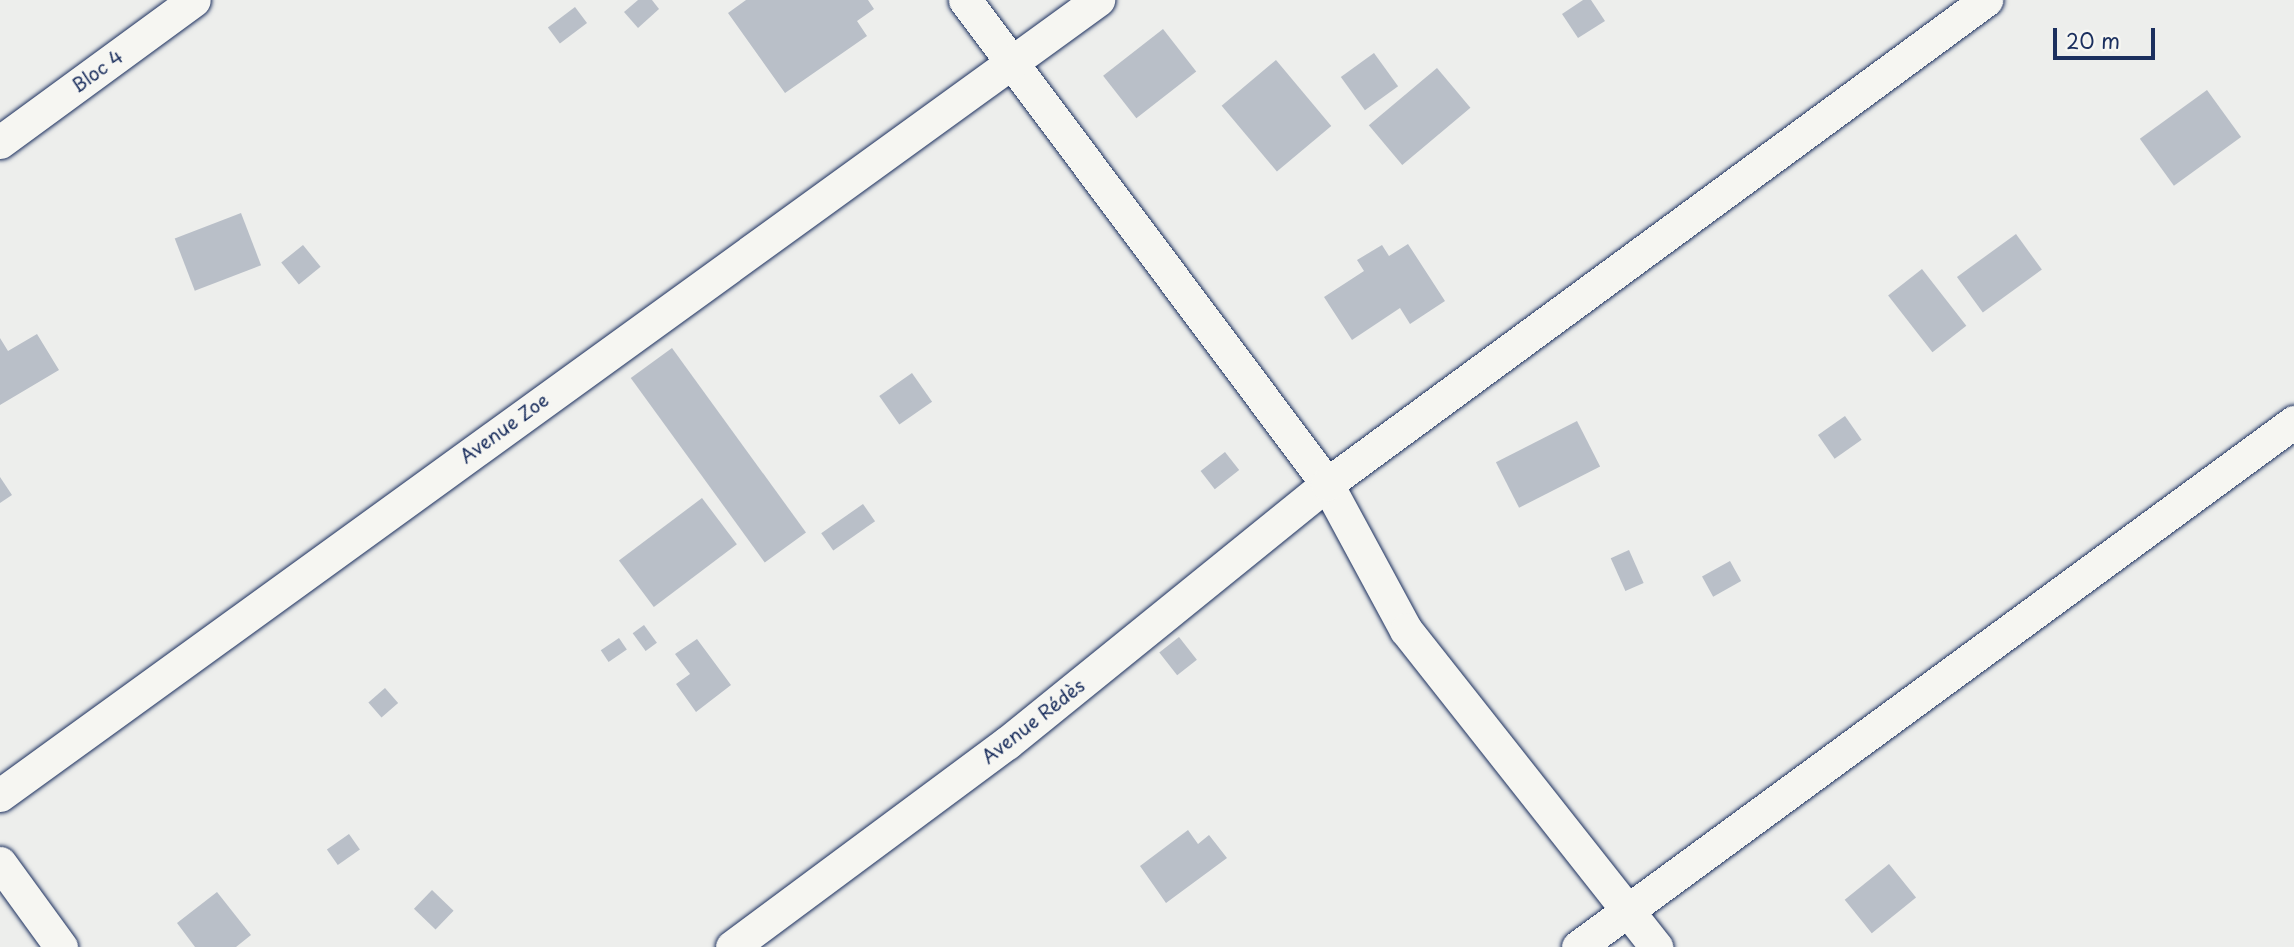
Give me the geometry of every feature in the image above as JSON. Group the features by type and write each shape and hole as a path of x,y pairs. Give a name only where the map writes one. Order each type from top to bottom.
{"street":[{"name":"Bloc 4","path":"0,142 194,0"},
{"path":"964,0 1008,61 1100,174 1327,484 1406,630 1656,947"},
{"name":"Avenue Zoe","path":"0,796 1008,61 1098,0"},
{"name":"Avenue Rédès","path":"732,947 1007,743 1327,484 1986,0"},
{"path":"1578,947 1625,909 2294,422"},
{"path":"0,863 61,947"}],"building":[{"path":"638,0 652,0 659,9 638,28 624,12"},
{"path":"746,0 868,0 874,9 857,21 867,36 785,93 728,13"},
{"path":"1583,0 1591,0 1605,21 1578,38 1562,14"},
{"path":"575,7 587,23 560,43 548,27"},
{"path":"1163,29 1196,72 1136,118 1103,76"},
{"path":"1374,53 1398,86 1365,110 1341,77"},
{"path":"1276,60 1331,126 1277,172 1222,106"},
{"path":"1437,68 1470,108 1402,165 1369,125"},
{"path":"2207,90 2241,137 2174,186 2140,139"},
{"path":"241,213 261,265 195,291 175,238"},
{"path":"2016,234 2042,270 1983,313 1957,277"},
{"path":"1408,244 1445,301 1410,324 1400,308 1352,340 1324,297 1364,271 1357,260 1382,245 1389,256"},
{"path":"303,245 321,267 299,284 281,263"},
{"path":"1922,269 1966,326 1932,352 1888,295"},
{"path":"37,334 59,370 0,405 0,338 8,351"},
{"path":"672,348 806,532 765,562 631,378"},
{"path":"912,373 932,402 899,425 879,396"},
{"path":"1845,416 1862,440 1835,459 1818,435"},
{"path":"1577,421 1600,466 1519,508 1496,462"},
{"path":"1225,452 1239,470 1215,489 1201,471"},
{"path":"0,477 12,495 0,503"},
{"path":"702,498 737,544 654,607 619,561"},
{"path":"863,504 875,521 833,550 821,533"},
{"path":"1629,550 1644,583 1625,591 1611,558"},
{"path":"1730,561 1741,581 1713,597 1702,577"},
{"path":"644,625 657,643 646,651 633,633"},
{"path":"1179,637 1197,660 1177,675 1159,652"},
{"path":"619,638 627,650 609,662 601,650"},
{"path":"697,639 731,685 696,712 676,684 690,674 675,654"},
{"path":"385,688 398,703 382,718 368,702"},
{"path":"1188,830 1198,844 1209,835 1227,858 1166,903 1140,866"},
{"path":"349,834 360,850 338,865 327,849"},
{"path":"1889,864 1916,897 1872,933 1845,900"},
{"path":"432,890 454,911 436,930 414,909"},
{"path":"217,892 251,935 236,947 195,947 177,923"}]}
